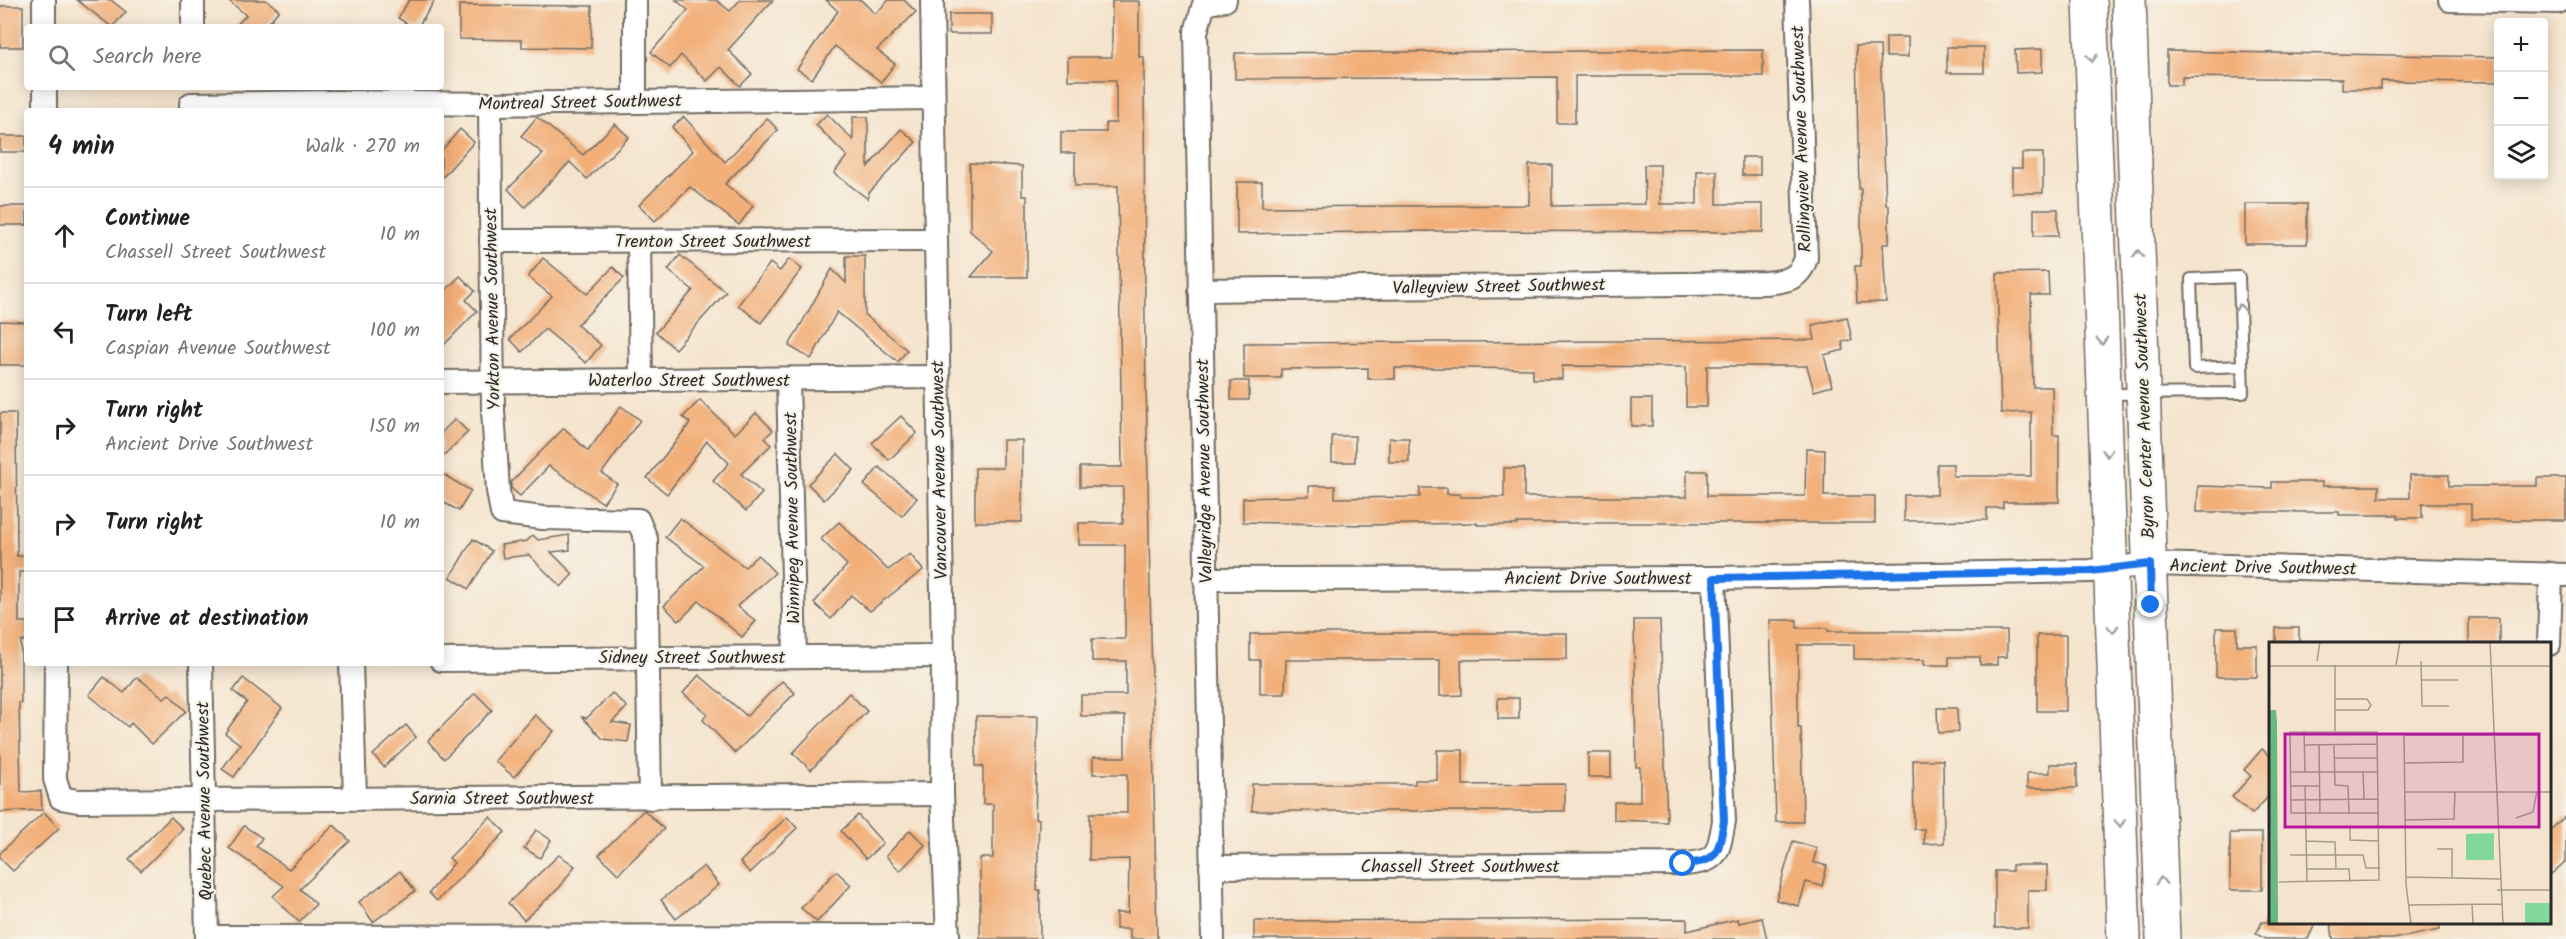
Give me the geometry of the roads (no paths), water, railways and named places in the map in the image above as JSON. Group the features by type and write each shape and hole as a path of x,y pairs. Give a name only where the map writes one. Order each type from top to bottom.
{"main road":[{"path":"2090,0 2124,939"},
{"name":"Byron Center Avenue Southwest","path":"2129,0 2163,939"}],"street":[{"path":"44,0 44,24"},
{"path":"193,0 193,24"},
{"path":"635,0 635,100"},
{"name":"Vancouver Avenue Southwest","path":"932,0 934,240 943,656 942,794 948,937"},
{"name":"Rollingview Avenue Southwest","path":"1797,0 1806,258 1802,271 1797,276"},
{"path":"2450,0 2558,2"},
{"name":"Valleyridge Avenue Southwest","path":"1213,939 1196,32 1215,2"},
{"path":"45,90 45,108"},
{"name":"Montreal Street Southwest","path":"192,101 340,106 635,100 933,98"},
{"name":"Yorkton Avenue Southwest","path":"490,104 493,382 498,491 502,513 543,518 638,520 646,539 646,657"},
{"name":"Trenton Street Southwest","path":"491,241 934,240"},
{"path":"639,241 641,380"},
{"name":"Valleyview Street Southwest","path":"1200,290 1766,283 1797,276"},
{"name":"Waterloo Street Southwest","path":"444,382 937,377"},
{"name":"Winnipeg Avenue Southwest","path":"788,380 795,657"},
{"name":"Ancient Drive Southwest","path":"1205,579 1714,578 2110,570 2150,564 2558,574"},
{"path":"2549,642 2558,574"},
{"name":"Chassell Street Southwest","path":"1211,867 1671,864 1708,861 1718,852 1724,821 1714,578"},
{"name":"Sidney Street Southwest","path":"444,660 943,656"},
{"path":"646,657 650,798"},
{"name":"Sarnia Street Southwest","path":"56,666 55,779 61,798 78,801 942,794"},
{"name":"Quebec Avenue Southwest","path":"201,666 206,801 207,938"},
{"path":"351,666 355,798"},
{"path":"207,938 948,937"}],"lane":[{"path":"2104,394 2243,393 2239,277 2191,279 2194,369 2242,366"}]}
